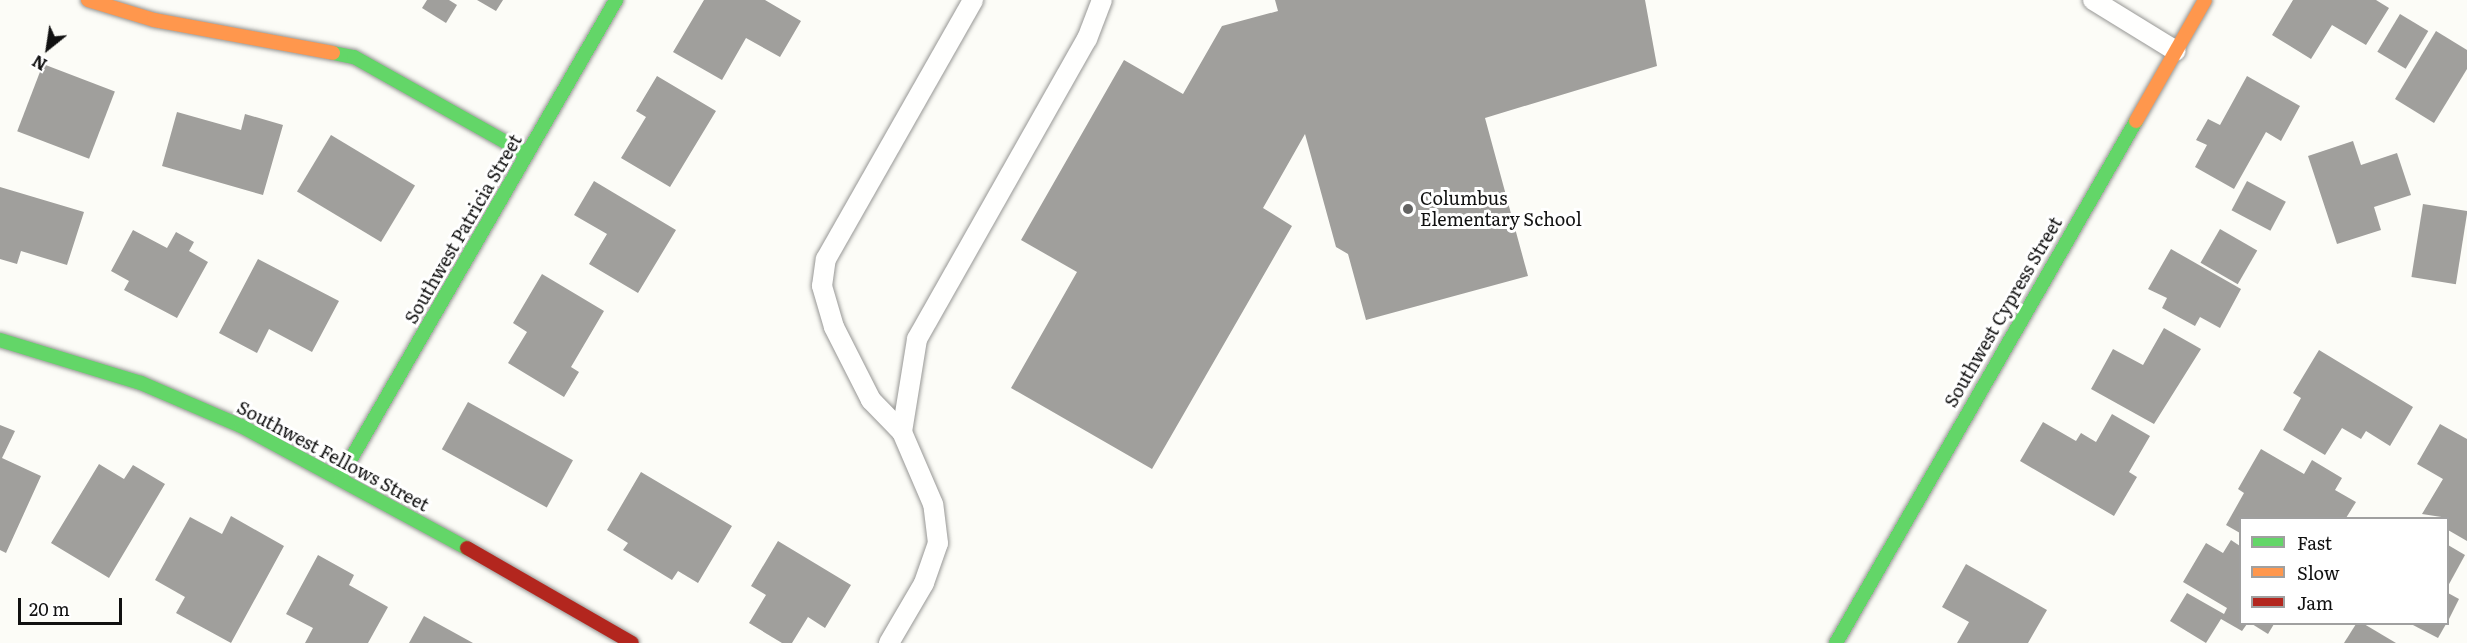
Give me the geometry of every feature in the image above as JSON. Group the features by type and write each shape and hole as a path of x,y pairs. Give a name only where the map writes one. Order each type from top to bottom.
{"street":[{"path":"88,0 154,20 354,57 527,154"},
{"name":"Southwest Patricia Street","path":"341,476 616,0"},
{"name":"Southwest Cypress Street","path":"1836,643 2205,0"},
{"name":"Southwest Fellows Street","path":"0,340 141,383 341,476 632,643"}],"lane":[{"path":"889,643 924,583 938,543 933,504 902,432 871,400 834,327 822,286 826,259 973,0"},
{"path":"902,432 917,339 1087,39 1102,0"},
{"path":"2093,0 2176,51"}],"building":[{"path":"427,0 449,0 457,5 446,23 422,8"},
{"path":"477,0 503,0 496,11"},
{"path":"704,0 765,0 801,21 780,57 746,38 722,80 673,52"},
{"path":"1275,0 1645,0 1657,66 1485,118 1528,276 1366,320 1348,254 1336,247 1305,134 1263,208 1292,226 1152,469 1011,388 1077,272 1021,240 1124,60 1183,94 1222,26 1278,11"},
{"path":"2293,0 2376,0 2389,8 2366,45 2332,25 2311,59 2272,35"},
{"path":"2400,14 2428,31 2406,69 2377,52"},
{"path":"2436,31 2467,50 2467,69 2434,123 2395,99"},
{"path":"43,64 115,92 89,159 17,131"},
{"path":"657,76 716,111 670,187 621,158 646,117 636,111"},
{"path":"2247,76 2300,106 2281,141 2266,132 2234,189 2195,167 2207,145 2196,140 2208,119 2220,125"},
{"path":"177,112 241,130 245,114 283,125 263,195 162,166"},
{"path":"331,135 415,185 381,242 297,192"},
{"path":"2353,141 2361,165 2397,153 2411,195 2374,207 2381,230 2337,244 2308,156"},
{"path":"594,181 676,230 638,293 589,264 607,234 574,215"},
{"path":"2247,181 2286,202 2270,231 2232,210"},
{"path":"0,187 84,212 67,265 21,251 17,264 0,259"},
{"path":"2423,204 2467,211 2456,284 2411,277"},
{"path":"2220,229 2257,250 2238,284 2200,263"},
{"path":"133,230 167,248 176,232 194,242 189,251 208,262 177,318 124,290 129,281 111,271"},
{"path":"2171,249 2241,289 2220,328 2200,317 2195,326 2162,308 2167,298 2148,289"},
{"path":"258,259 339,301 312,352 269,329 257,353 219,333"},
{"path":"542,274 604,311 571,367 579,372 564,397 508,363 527,332 513,323"},
{"path":"2164,328 2201,349 2154,424 2091,389 2113,349 2143,365"},
{"path":"2319,350 2413,407 2390,446 2366,431 2361,439 2342,428 2325,455 2283,430 2301,398 2293,393"},
{"path":"468,402 573,460 547,507 442,449"},
{"path":"2112,414 2150,436 2129,472 2137,477 2114,516 2020,461 2043,422 2076,441 2081,433 2096,442"},
{"path":"2440,424 2467,439 2467,541 2449,531 2449,517 2422,514 2443,479 2417,464"},
{"path":"0,425 15,431 2,458 41,476 6,553 0,550"},
{"path":"2261,449 2304,474 2312,460 2342,478 2335,490 2356,502 2347,517 2239,517 2239,532 2226,525 2244,493 2238,489"},
{"path":"99,464 124,479 133,465 165,484 109,578 51,543"},
{"path":"641,472 732,526 698,583 678,571 672,580 623,550 628,543 607,530"},
{"path":"231,516 284,546 231,643 176,613 185,597 155,580 190,517 222,534"},
{"path":"2231,540 2239,545 2239,625 2246,625 2242,631 2221,619 2206,643 2170,621 2187,593 2224,614 2227,608 2183,582 2206,543 2223,553"},
{"path":"778,541 851,585 825,628 808,617 792,643 782,643 749,623 766,595 751,586"},
{"path":"2449,546 2465,555 2449,584"},
{"path":"318,555 354,575 349,585 388,607 368,643 305,643 313,628 286,614"},
{"path":"1966,564 2047,610 2028,643 1957,643 1969,622 1942,607"},
{"path":"2449,594 2459,599 2449,619"},
{"path":"424,616 473,643 409,643"},
{"path":"2254,625 2273,625 2268,634"},
{"path":"2355,625 2366,625 2396,643 2344,643"},
{"path":"2413,625 2445,625 2438,638"}],"traffic: fast":[{"path":"341,476 616,0"},
{"path":"333,53 354,57 527,154"},
{"path":"1836,643 2136,121"},
{"path":"0,340 141,383 241,426 467,548"}],"traffic: slow":[{"path":"88,0 154,20 333,53"},
{"path":"2136,121 2205,0"}],"traffic: jam":[{"path":"467,548 632,643"}],"place":[{"name":"Columbus Elementary School","path":"1408,209"}]}
